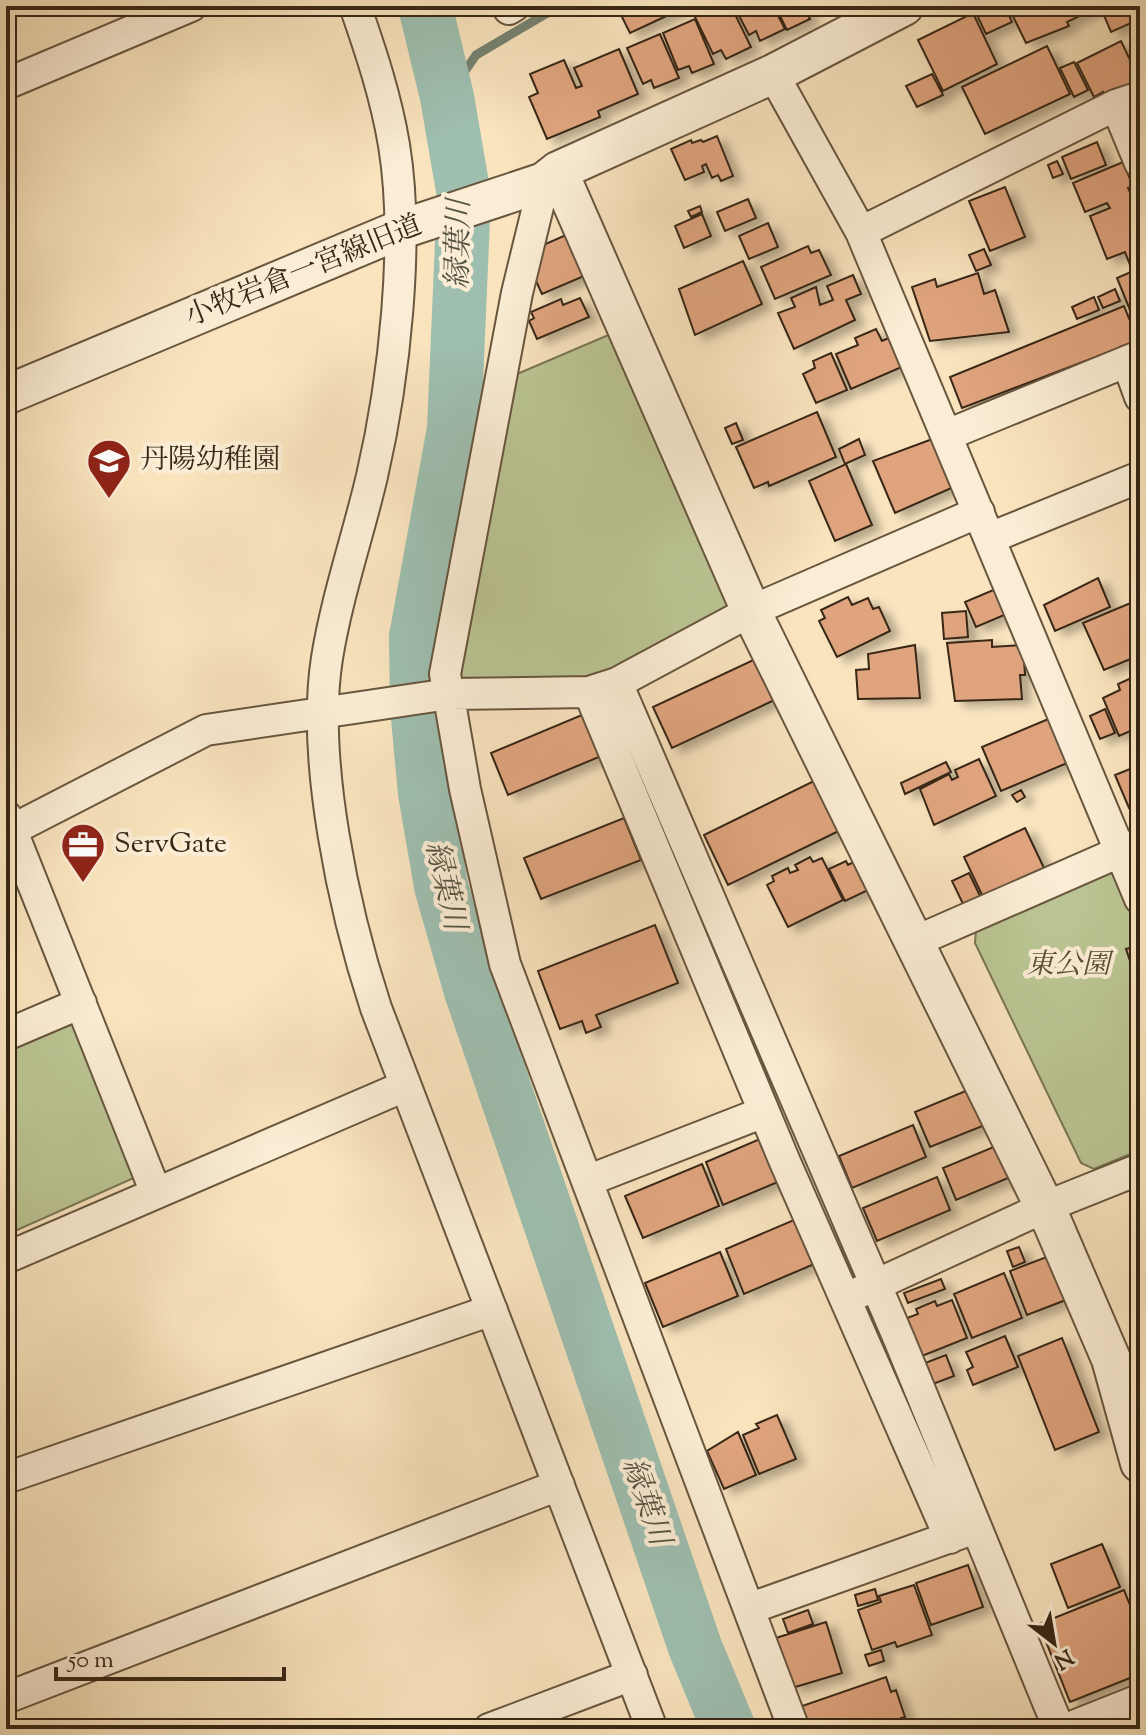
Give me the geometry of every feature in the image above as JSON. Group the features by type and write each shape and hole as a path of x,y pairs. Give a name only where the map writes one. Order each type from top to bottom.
{"street":[{"path":"6,84 191,6"},
{"path":"355,6 379,76 411,226 373,472 327,659 323,713 327,780 348,908 366,978 405,1086 652,1729"},
{"name":"小牧岩倉一宮線旧道","path":"6,395 411,226 542,181 773,74 904,6"},
{"path":"773,74 861,232 985,525 1131,849 1140,899"},
{"path":"861,232 1128,101 1140,163"},
{"path":"542,181 1045,1207 1111,1359 1140,1463"},
{"path":"542,181 517,293 441,695 505,964 751,1608 794,1729"},
{"path":"947,435 1133,359 1140,397"},
{"path":"156,1193 8,826 206,730 441,695 603,688 751,611 985,525 1140,477"},
{"path":"603,688 764,1112 950,1538"},
{"path":"603,688 875,1285 979,1527 1059,1729"},
{"path":"914,942 1131,849"},
{"path":"6,1035 81,1003"},
{"path":"6,1258 405,1086"},
{"path":"587,1181 764,1112"},
{"path":"845,1299 1045,1207 1140,1169"},
{"path":"6,1478 492,1310"},
{"path":"6,1698 559,1485"},
{"path":"751,1608 979,1527"},
{"path":"489,1729 632,1675"},
{"path":"1077,1729 1140,1704"}],"green space":[{"path":"613,333 749,604 595,678 456,680 517,374"},
{"name":"東公園","path":"1109,865 1121,873 1140,920 1140,1150 1094,1169 1081,1163 975,943 976,930"},
{"path":"74,1023 136,1177 6,1235 6,1051"}],"building":[{"path":"624,6 688,6 630,33 618,9"},
{"path":"712,6 731,6 751,47 726,59 721,50 713,54 694,15"},
{"path":"734,6 773,6 785,29 760,41 756,31 749,35"},
{"path":"775,6 810,6 805,9 810,19 787,30"},
{"path":"986,6 1005,6 1012,22 986,34 975,11"},
{"path":"1008,6 1096,8 1067,22 1069,26 1026,43"},
{"path":"1100,6 1137,6 1140,19 1111,32"},
{"path":"973,13 997,64 943,91 918,40"},
{"path":"695,19 714,64 692,73 689,66 678,70 663,33"},
{"path":"660,34 679,78 654,88 651,80 643,84 627,48"},
{"path":"1121,41 1140,81 1106,98 1103,92 1094,97 1077,63"},
{"path":"1140,41 1140,66 1131,45"},
{"path":"1047,46 1070,94 985,134 962,87"},
{"path":"619,49 638,94 598,111 600,117 547,139 529,97 538,93 530,74 564,60 576,88 582,86 574,68"},
{"path":"1074,62 1088,90 1074,97 1060,68"},
{"path":"932,74 943,95 917,107 906,86"},
{"path":"717,136 733,176 721,181 718,175 712,178 706,164 702,166 704,172 685,180 671,149 691,140 692,143 703,142"},
{"path":"1097,142 1106,165 1071,179 1062,157"},
{"path":"1057,161 1063,174 1053,178 1048,165"},
{"path":"1123,162 1133,186 1128,188 1133,199 1139,196 1140,200 1140,236 1136,238 1140,261 1130,265 1125,252 1107,259 1090,216 1110,208 1107,203 1085,212 1073,183"},
{"path":"1005,187 1025,237 990,251 969,201"},
{"path":"748,199 756,218 725,231 717,212"},
{"path":"700,206 702,212 691,217 688,211"},
{"path":"702,214 711,236 684,248 675,226"},
{"path":"768,223 778,247 749,259 739,236"},
{"path":"566,235 584,276 542,294 529,266 534,249"},
{"path":"808,246 811,253 819,250 831,275 775,299 761,267"},
{"path":"984,249 991,265 976,271 969,255"},
{"path":"743,261 762,304 695,335 679,289"},
{"path":"1140,268 1140,318 1134,320 1117,278"},
{"path":"978,273 984,294 995,290 1009,332 930,341 912,287 935,279 937,287"},
{"path":"853,275 861,294 846,300 855,320 794,349 778,313 795,307 791,298 816,287 820,305 833,300 827,286"},
{"path":"1115,289 1120,301 1103,308 1098,297"},
{"path":"1094,297 1099,310 1077,319 1072,307"},
{"path":"580,298 589,317 537,339 529,321 534,318 531,312 561,299 563,305"},
{"path":"1124,306 1138,341 962,408 950,377"},
{"path":"876,329 882,341 891,337 904,366 851,389 836,354 858,345 855,338"},
{"path":"831,353 847,390 816,403 803,374 815,368 813,361"},
{"path":"817,412 836,457 769,486 768,482 754,488 736,447"},
{"path":"736,423 743,440 732,444 725,428"},
{"path":"935,438 956,486 895,513 873,461"},
{"path":"859,439 865,455 845,464 839,449"},
{"path":"846,464 872,525 835,541 809,481"},
{"path":"1098,578 1110,607 1055,631 1044,605"},
{"path":"998,588 1009,613 976,627 965,602"},
{"path":"848,597 852,605 868,598 873,609 879,607 890,631 837,657 819,621 825,618 821,610"},
{"path":"1140,599 1140,655 1104,670 1083,623"},
{"path":"966,611 968,637 944,639 942,613"},
{"path":"992,640 992,647 1023,645 1025,675 1020,675 1022,699 955,701 947,643"},
{"path":"915,645 920,698 858,699 856,670 869,669 868,654"},
{"path":"764,655 783,696 672,748 653,707"},
{"path":"1140,674 1140,735 1137,728 1119,736 1103,698 1120,690 1118,684"},
{"path":"1105,709 1115,733 1100,739 1090,716"},
{"path":"589,712 606,754 508,795 491,753"},
{"path":"1053,717 1072,761 1001,791 982,747"},
{"path":"979,759 996,796 934,825 920,789 949,774 952,780 958,777 955,770"},
{"path":"946,762 951,772 905,794 901,783"},
{"path":"1140,765 1140,803 1129,808 1115,775"},
{"path":"824,776 849,826 728,885 704,835"},
{"path":"1021,790 1025,797 1017,802 1012,795"},
{"path":"624,818 641,860 541,899 524,858"},
{"path":"1025,828 1044,868 983,897 964,857"},
{"path":"810,857 813,862 822,858 843,900 788,927 767,885 774,881 772,876 788,868 790,873 798,870 795,865"},
{"path":"846,861 848,865 856,861 881,884 845,901 829,869"},
{"path":"969,873 981,898 964,906 952,881"},
{"path":"655,925 678,983 596,1015 601,1027 586,1033 582,1021 560,1029 538,971"},
{"path":"1140,945 1140,964 1132,967 1126,949"},
{"path":"980,1085 995,1121 930,1147 915,1112"},
{"path":"913,1125 926,1157 852,1188 839,1156"},
{"path":"767,1136 785,1179 723,1205 706,1162"},
{"path":"1008,1141 1020,1173 956,1200 943,1168"},
{"path":"702,1164 719,1206 643,1238 625,1196"},
{"path":"937,1177 950,1210 877,1241 863,1208"},
{"path":"801,1217 819,1262 744,1294 726,1249"},
{"path":"1019,1247 1025,1262 1013,1267 1007,1251"},
{"path":"1062,1251 1071,1298 1027,1315 1010,1271"},
{"path":"720,1252 738,1296 663,1327 645,1283"},
{"path":"1004,1273 1022,1318 972,1338 954,1294"},
{"path":"941,1279 945,1289 908,1303 904,1293"},
{"path":"952,1300 967,1338 922,1356 907,1318 918,1314 916,1309 935,1301 937,1306"},
{"path":"1005,1336 1018,1367 973,1385 967,1370 973,1367 966,1352"},
{"path":"1062,1338 1099,1432 1055,1450 1018,1356"},
{"path":"946,1355 954,1376 933,1384 925,1363"},
{"path":"777,1415 796,1459 759,1474 743,1435 759,1428 756,1424"},
{"path":"738,1432 756,1475 724,1489 707,1451"},
{"path":"1102,1544 1120,1587 1068,1608 1051,1564"},
{"path":"968,1565 983,1607 931,1625 916,1583"},
{"path":"914,1585 932,1635 897,1647 895,1642 872,1650 858,1610 881,1602 879,1596"},
{"path":"875,1589 878,1600 858,1606 855,1595"},
{"path":"1124,1590 1140,1631 1140,1674 1070,1702 1039,1624"},
{"path":"808,1610 813,1624 788,1633 783,1619"},
{"path":"826,1622 842,1673 792,1688 776,1638"},
{"path":"881,1650 884,1661 869,1666 865,1655"},
{"path":"886,1677 891,1692 896,1690 905,1717 901,1718 904,1729 810,1729 802,1706"}],"waterway":[{"name":"縁葉川","path":"425,6 447,97 464,196 454,429 416,637 417,707 425,793 441,886 471,991 695,1647 729,1729"},
{"path":"447,97 476,55 559,6"}],"place":[{"name":"丹陽幼稚園","path":"109,500"},
{"name":"ServGate","path":"83,884"}]}
